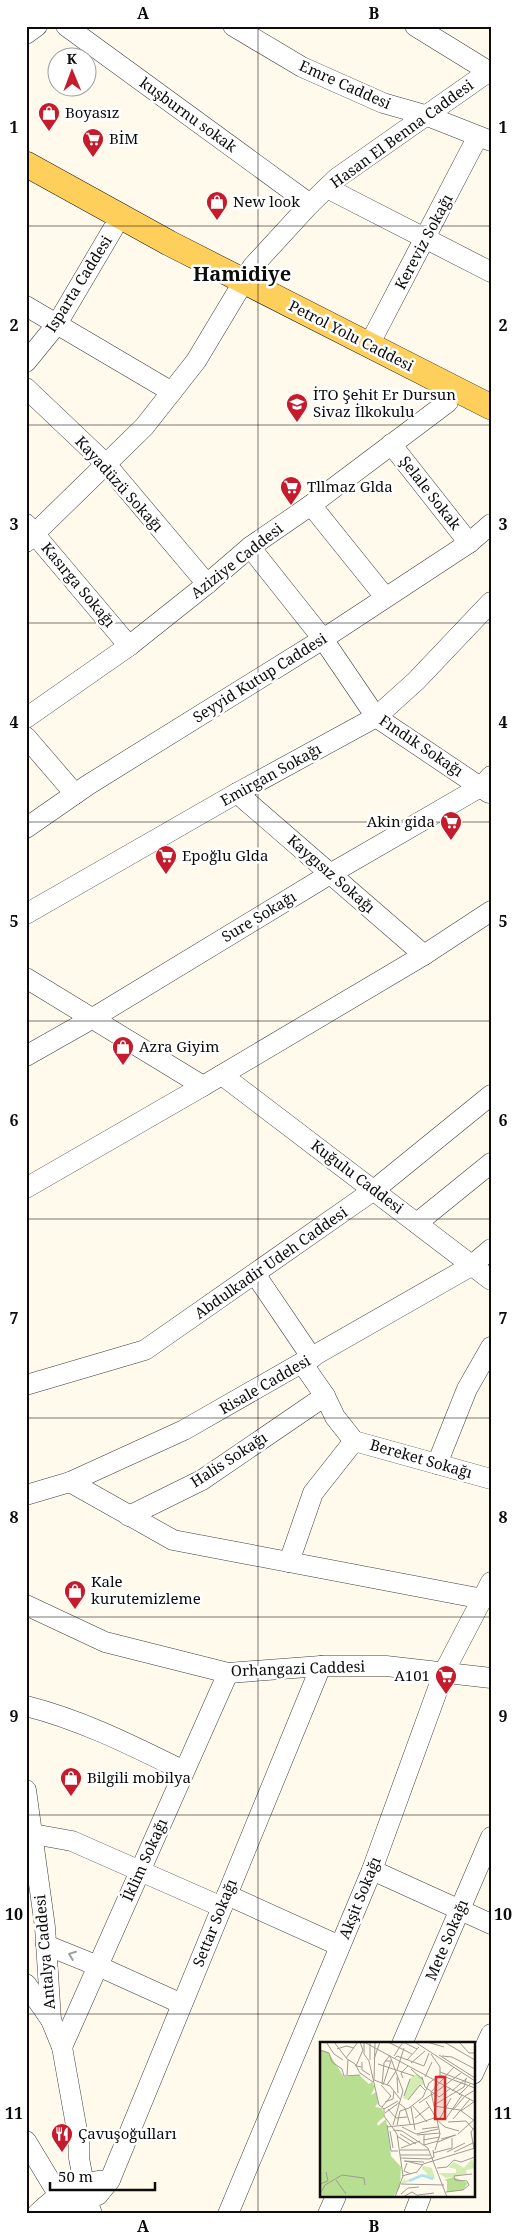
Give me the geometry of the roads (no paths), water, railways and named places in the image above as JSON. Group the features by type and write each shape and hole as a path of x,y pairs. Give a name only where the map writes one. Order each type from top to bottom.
{"main road":[{"name":"Petrol Yolu Caddesi","path":"26,164 448,402 491,423"},
{"name":"Petrol Yolu Caddesi","path":"26,180 113,229 369,345 491,407"}],"street":[{"path":"26,34 37,26"},
{"name":"kuşburnu sokak","path":"66,26 310,204"},
{"name":"Emre Caddesi","path":"232,26 302,67 383,104 425,115 484,139"},
{"path":"415,26 489,70"},
{"name":"Hasan El Benna Caddesi","path":"29,533 144,427 196,362 254,266 310,204 337,178 489,70"},
{"name":"Kereviz Sokağı","path":"369,345 426,238 484,139"},
{"path":"327,188 491,272"},
{"name":"Isparta Caddesi","path":"26,362 56,324 113,229"},
{"path":"26,306 172,392"},
{"name":"Kayadüzü Sokağı","path":"26,388 105,463 207,584"},
{"name":"Aziziye Caddesi","path":"26,718 128,646 207,584 250,547 311,505 448,402"},
{"name":"Şelale Sokak","path":"391,444 469,543"},
{"path":"311,505 385,598"},
{"name":"Seyyid Kutup Caddesi","path":"26,828 75,794 323,639 469,543 491,524"},
{"name":"Kasırga Sokağı","path":"29,533 128,646"},
{"name":"Fındık Sokağı","path":"250,547 323,639 376,717 488,786"},
{"name":"Emirgan Sokağı","path":"26,914 237,793 376,717 416,681 491,602"},
{"path":"26,737 75,794"},
{"name":"Sure Sokağı","path":"26,1056 93,1018 330,874 488,786"},
{"name":"Kaygısız Sokağı","path":"237,793 424,955"},
{"path":"26,1188 424,955 491,911"},
{"path":"26,978 203,1086"},
{"name":"Kuğulu Caddesi","path":"222,1074 491,1280"},
{"name":"Abdulkadir Udeh Caddesi","path":"26,1385 145,1350 374,1190 491,1094"},
{"path":"417,1223 491,1163"},
{"name":"Risale Caddesi","path":"26,1495 70,1482 184,1430 471,1266 491,1249"},
{"name":"Bereket Sokağı","path":"255,1274 307,1361 335,1417 354,1441 491,1479"},
{"path":"437,1464 466,1390 491,1347"},
{"name":"Halis Sokağı","path":"129,1516 202,1480 325,1396"},
{"path":"289,1562 313,1494 354,1441"},
{"path":"70,1482 173,1540 289,1562 487,1590"},
{"name":"Akşit Sokağı","path":"228,2214 372,1870 444,1672 487,1590"},
{"name":"Orhangazi Caddesi","path":"26,1605 104,1642 228,1673 320,1666 386,1666 491,1678"},
{"name":"Settar Sokağı","path":"94,2192 182,2004 320,1666"},
{"name":"İklim Sokağı","path":"62,2047 228,1673"},
{"path":"26,1706 108,1734 184,1771"},
{"name":"Antalya Caddesi","path":"26,1790 46,1945 51,2020 62,2047 79,2142 87,2156 94,2192 106,2214"},
{"path":"30,1832 72,1841 140,1871 225,1901 340,1946"},
{"name":"Mete Sokağı","path":"403,2042 491,1836"},
{"path":"372,1870 491,1924"},
{"path":"46,1945 182,2004"},
{"path":"26,1984 51,2020"},
{"path":"474,2072 491,2034"},
{"path":"26,2141 58,2194"},
{"path":"37,2214 58,2194 94,2192"},
{"path":"50,2214 94,2192"},
{"path":"328,2214 335,2198"},
{"path":"414,2214 420,2198"}],"place":[{"name":"Boyasız","path":"49,132"},
{"name":"BİM","path":"93,158"},
{"name":"New look","path":"217,221"},
{"name":"İTO Şehit Er Dursun Sivaz İlkokulu","path":"297,423"},
{"name":"Tllmaz Glda","path":"291,506"},
{"name":"Akin gida","path":"451,841"},
{"name":"Epoğlu Glda","path":"166,875"},
{"name":"Azra Giyim","path":"123,1066"},
{"name":"Kale kurutemizleme","path":"75,1610"},
{"name":"A101","path":"446,1695"},
{"name":"Bilgili mobilya","path":"71,1797"},
{"name":"Çavuşoğulları","path":"62,2153"}],"district":[{"name":"Hamidiye","path":"242,274"}]}
